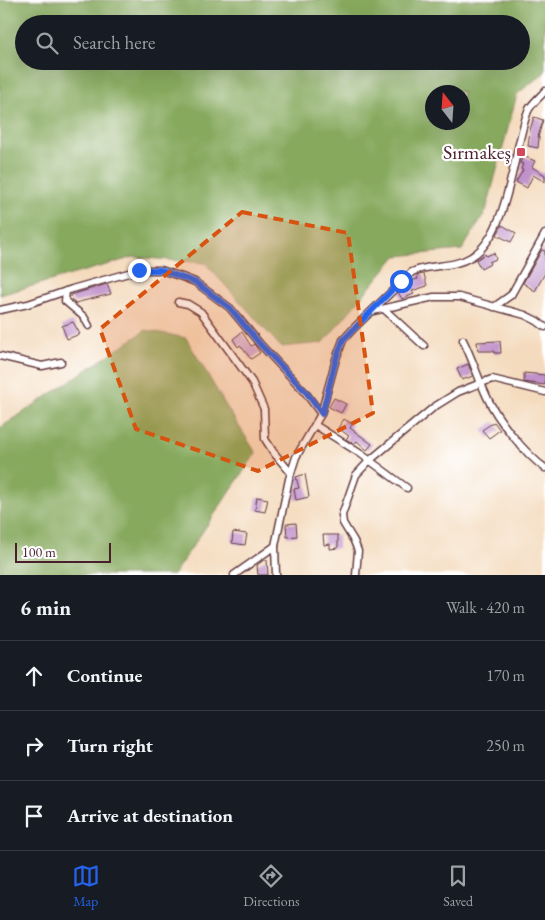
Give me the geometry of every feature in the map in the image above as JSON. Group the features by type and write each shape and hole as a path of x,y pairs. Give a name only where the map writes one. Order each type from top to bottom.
{"street":[{"path":"276,575 275,546 291,473 296,457 322,414 336,359 343,340 412,272 467,259 472,257 488,242 504,202 529,110 545,91"},
{"path":"494,307 511,295 545,234"},
{"path":"0,310 28,304 139,270 161,270 195,282 230,308 260,344 306,392 322,414"},
{"path":"66,291 65,301 84,317 89,326"},
{"path":"372,311 418,300 445,296 458,297 525,315 544,326"},
{"path":"178,302 188,304 202,312 252,382 264,409 265,438 274,453 291,473"},
{"path":"384,309 424,346"},
{"path":"463,340 492,407 526,452 545,468"},
{"path":"0,356 42,366 61,362"},
{"path":"356,575 358,550 343,523 342,515 356,475 369,461 434,407 458,392 492,379 545,392"},
{"path":"315,425 361,454 407,488"},
{"path":"234,575 275,546"}],"highlighted area":[{"path":"242,212 348,233 373,413 258,471 136,429 100,329"}],"green space":[{"path":"0,0 545,0 545,72 517,94 486,211 462,250 396,256 323,343 281,347 205,263 134,257 0,295"},
{"path":"146,330 186,338 256,453 173,575 0,575 0,428"}],"building":[{"path":"534,117 543,120 538,137 538,148 528,146"},
{"path":"523,156 535,161 532,167 545,175 545,182 533,175 527,188 516,182 523,170 521,169 523,164 520,163"},
{"path":"502,225 516,233 511,242 497,235"},
{"path":"542,250 545,251 545,273 535,291 523,283"},
{"path":"494,253 496,259 481,269 476,260 485,254 486,256"},
{"path":"424,274 427,286 412,291 414,294 402,299 398,292 413,282 413,280 418,279 417,275"},
{"path":"107,284 111,294 75,303 72,301 71,295"},
{"path":"73,322 80,334 67,339 62,326"},
{"path":"242,332 251,346 254,344 260,353 251,359 240,345 238,347 233,339"},
{"path":"500,341 501,353 478,351 477,342"},
{"path":"468,364 473,376 462,380 457,369"},
{"path":"524,373 545,375 545,385 524,382"},
{"path":"334,398 346,404 341,413 329,407"},
{"path":"344,419 352,424 350,428 372,444 367,450 357,441 354,444 346,439 349,436 338,428"},
{"path":"494,422 500,430 489,438 482,430"},
{"path":"305,474 309,497 296,500 294,489 299,488 296,477"},
{"path":"257,497 268,499 265,512 255,510"},
{"path":"296,523 297,536 287,537 286,524"},
{"path":"233,532 247,534 245,545 232,543"},
{"path":"323,535 338,535 338,548 330,549 330,544 324,545"},
{"path":"267,560 268,575 258,575 257,565"}],"place":[{"name":"Sırmakeş","path":"521,152"}],"route":[{"path":"139,270 161,270 195,282 230,308 260,344 306,392 322,414 336,359 343,340 401,281"}]}
